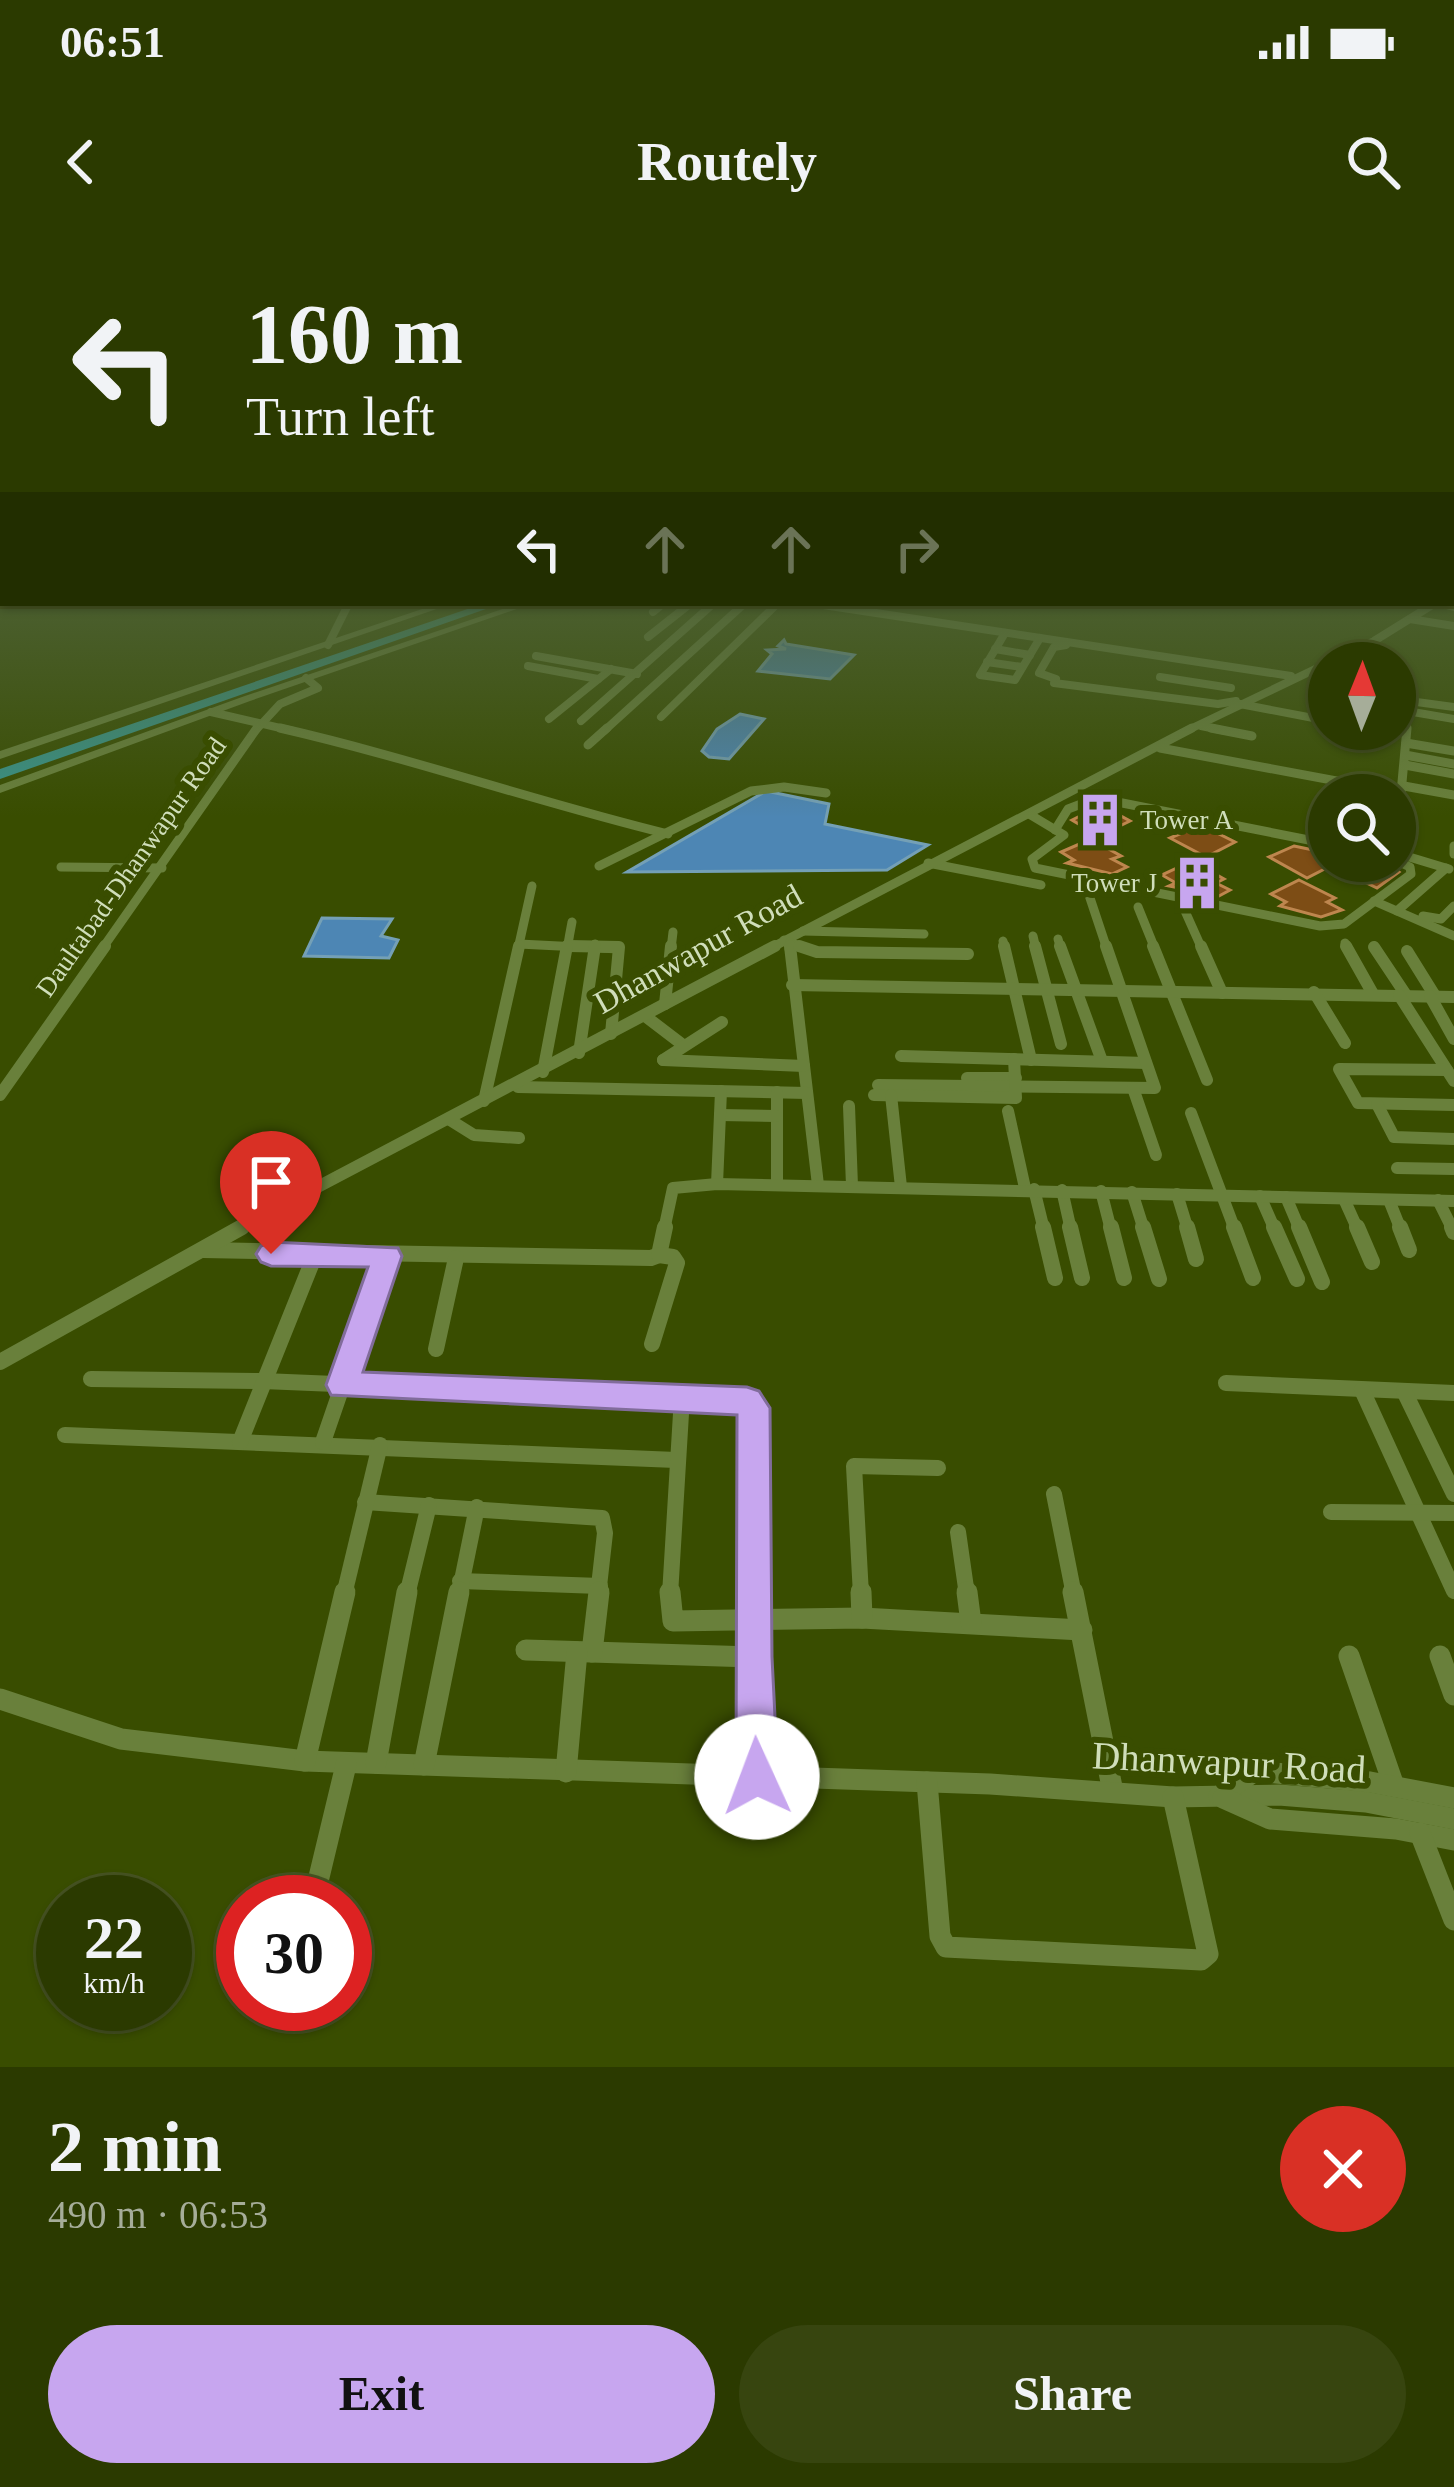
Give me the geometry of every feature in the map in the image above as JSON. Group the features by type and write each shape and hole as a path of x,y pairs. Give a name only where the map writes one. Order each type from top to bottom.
{"highway":[{"path":"0,771 350,647"},
{"path":"0,771 366,647"}],"main road":[{"path":"0,771 322,647"},
{"path":"0,771 102,749 387,647"},
{"path":"0,771 31,772 397,647"}],"street":[{"path":"581,721 666,647"},
{"path":"588,745 696,647"},
{"path":"661,717 733,647"},
{"path":"1030,655 995,649 978,678 1013,683 1022,667 1030,655 1035,647"},
{"path":"1054,647 1039,673 1054,683 1218,704 1234,698"},
{"path":"1076,647 1290,678"},
{"path":"1098,647 1290,678"},
{"name":"Dhanwapur Road","path":"0,1362 198,1250 543,1072 928,863 1201,726 1234,698 1360,647"},
{"path":"536,656 637,674"},
{"path":"988,662 1022,667"},
{"path":"528,666 598,679"},
{"path":"548,719 611,669"},
{"path":"1234,671 1234,698"},
{"path":"1160,677 1308,716"},
{"path":"262,723 280,704 318,688 306,678"},
{"path":"1416,701 1454,707"},
{"path":"215,710 468,776 668,835"},
{"path":"1416,713 1454,719"},
{"path":"1439,748 1440,717"},
{"name":"Daultabad-Dhanwapur Road","path":"0,1094 262,723"},
{"path":"1201,726 1252,736"},
{"path":"1159,748 1308,776"},
{"path":"1405,754 1439,748 1454,751"},
{"path":"1404,774 1405,750"},
{"path":"1405,754 1454,764"},
{"path":"1405,754 1454,774"},
{"path":"1302,775 1304,761"},
{"path":"1337,774 1338,766"},
{"path":"1416,784 1454,791"},
{"path":"599,866 751,791 784,787 826,794"},
{"path":"1054,830 1068,809 1097,798 1308,840"},
{"path":"1025,816 1064,838 1032,859 1035,868 1320,926 1344,924 1399,882"},
{"path":"1416,858 1450,870"},
{"path":"928,863 1040,885"},
{"path":"61,867 162,868"},
{"path":"1400,909 1450,870"},
{"path":"484,1101 532,886"},
{"path":"879,1088 1017,1083 1155,1088 1089,895"},
{"path":"1377,898 1454,936"},
{"path":"1400,909 1437,920 1454,906"},
{"path":"1138,907 1207,1080"},
{"path":"1185,911 1222,993"},
{"path":"543,1072 572,922"},
{"path":"665,1004 673,932"},
{"path":"791,938 924,934"},
{"path":"1033,936 1061,1044"},
{"path":"791,938 823,952 968,953"},
{"path":"791,938 792,985 818,1186"},
{"path":"1058,939 1102,1061"},
{"path":"1003,941 1030,1060"},
{"path":"1345,943 1373,994"},
{"path":"519,944 595,944 621,950 611,1034"},
{"path":"578,1053 595,944"},
{"path":"1374,947 1449,1066"},
{"path":"1407,951 1454,1039"},
{"path":"792,985 1454,997"},
{"path":"1314,992 1345,1043"},
{"path":"645,1016 683,1045"},
{"path":"722,1022 662,1059 804,1066"},
{"path":"901,1055 1146,1063"},
{"path":"879,1088 1016,1098 1014,1059"},
{"path":"1449,1066 1339,1070 1355,1100 1454,1105"},
{"path":"514,1087 807,1093"},
{"path":"879,1088 901,1187"},
{"path":"1133,1088 1156,1155"},
{"path":"717,1184 721,1091"},
{"path":"777,1092 777,1185"},
{"path":"1377,1104 1394,1137 1454,1139"},
{"path":"849,1106 852,1186"},
{"path":"1008,1111 1055,1278"},
{"path":"1191,1113 1253,1278"},
{"path":"720,1114 776,1116"},
{"path":"450,1120 474,1135 519,1138"},
{"path":"1397,1168 1454,1169"},
{"path":"659,1255 673,1188 717,1184 1446,1200 1454,1232"},
{"path":"1062,1190 1082,1277"},
{"path":"1101,1191 1124,1278"},
{"path":"1132,1192 1159,1279"},
{"path":"1177,1194 1196,1259"},
{"path":"1260,1196 1297,1279"},
{"path":"1286,1197 1322,1282"},
{"path":"1344,1199 1372,1262"},
{"path":"1389,1200 1409,1250"},
{"path":"198,1250 457,1258 673,1257 677,1263 652,1344"},
{"path":"240,1442 315,1255"},
{"path":"323,1442 387,1256"},
{"path":"436,1349 457,1258"},
{"path":"91,1379 735,1398 754,1408 752,1657 757,1777"},
{"path":"1226,1383 1454,1393"},
{"path":"1361,1390 1454,1592"},
{"path":"1404,1391 1454,1494"},
{"path":"682,1397 670,1600 673,1621 862,1618 1082,1630"},
{"path":"64,1435 676,1460"},
{"path":"305,1761 380,1445"},
{"path":"862,1618 854,1466 938,1468"},
{"path":"1054,1494 1114,1792"},
{"path":"365,1502 602,1518 600,1586 566,1772"},
{"path":"376,1763 401,1618 429,1505"},
{"path":"424,1766 477,1507"},
{"path":"1331,1512 1454,1513"},
{"path":"958,1532 971,1623"},
{"path":"460,1581 600,1586"},
{"path":"526,1651 752,1657"},
{"path":"1349,1656 1394,1786"},
{"path":"1440,1656 1454,1695"},
{"name":"Dhanwapur Road","path":"1,1700 121,1739 346,1765 927,1782 1173,1797 1280,1795 1366,1802 1454,1819"},
{"path":"320,1875 346,1765"},
{"path":"1219,1796 1255,1771 1394,1786 1454,1798"},
{"path":"927,1782 940,1936 946,1947 1201,1960 1208,1954 1173,1797"},
{"path":"1219,1796 1270,1819 1454,1840"},
{"path":"1420,1833 1454,1920"}],"water":[{"path":"781,647 854,655 830,679 758,671 772,654 767,650 786,649"},
{"path":"740,714 764,719 729,759 709,757 702,751 717,729"},
{"path":"766,791 829,804 825,824 928,845 887,870 627,872"},
{"path":"322,918 392,919 381,936 398,940 389,958 304,956"}],"building":[{"name":"Tower A","path":"1098,807 1130,821 1099,836 1072,820"},
{"path":"1196,827 1235,842 1206,857 1170,838"},
{"path":"1091,839 1121,856 1112,859 1127,867 1112,874 1067,863 1074,860 1061,852"},
{"path":"1294,846 1308,849 1308,877 1307,878 1269,857"},
{"name":"Tower J","path":"1192,861 1224,879 1216,883 1230,890 1219,896 1169,886 1176,883 1162,875"},
{"path":"1299,880 1335,898 1327,902 1342,910 1321,917 1280,906 1286,902 1271,894"}],"place":[{"name":"Tower A","path":"1100,820"},
{"name":"Tower J","path":"1197,883"}],"route":[{"path":"271,1254 387,1256 342,1385 735,1398 754,1408 752,1657 757,1777"}]}
